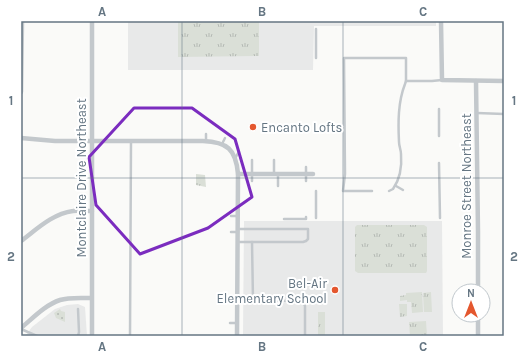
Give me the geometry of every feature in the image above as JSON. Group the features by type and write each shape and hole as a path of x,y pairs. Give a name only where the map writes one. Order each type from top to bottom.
{"street":[{"path":"21,92 22,21"},
{"name":"Montclaire Drive Northeast","path":"92,21 92,336"},
{"path":"441,21 442,80 504,80"},
{"name":"Monroe Street Northeast","path":"476,81 478,283"},
{"path":"21,138 55,141 215,141 228,147 238,165 239,231 237,336"},
{"path":"238,174 314,174"},
{"path":"21,241 51,219 62,214 74,211 92,211"},
{"path":"21,328 45,308 60,300 91,298"},
{"path":"478,323 478,336"}],"lane":[{"path":"316,29 316,58"},
{"path":"372,191 343,191 345,174 344,58 406,58 406,81 402,90 399,104 401,158 400,172 398,182 394,190 389,191"},
{"path":"406,81 442,80"},
{"path":"439,109 439,136"},
{"path":"477,113 504,114"},
{"path":"204,141 206,134"},
{"path":"222,144 225,138"},
{"path":"130,336 131,141"},
{"path":"235,158 240,152"},
{"path":"252,160 252,181"},
{"path":"274,160 278,186"},
{"path":"439,163 440,218"},
{"path":"306,166 306,181"},
{"path":"396,186 403,190"},
{"path":"316,191 316,218"},
{"path":"231,216 238,216"},
{"path":"284,219 306,219 306,217"},
{"path":"232,232 308,230 308,239 303,242 238,242"},
{"path":"252,242 253,300"},
{"path":"238,300 300,300 305,306 305,336"},
{"path":"78,309 78,336"},
{"path":"230,323 238,323"},
{"path":"21,328 37,336"}],"highlighted area":[{"path":"134,108 192,108 235,139 252,197 208,228 140,254 96,205 89,157"}],"shaded area":[{"path":"128,21 436,21 436,26 314,26 313,70 128,70"},
{"path":"244,221 442,221 443,336 243,336"},
{"path":"78,304 85,307 87,336 26,335 32,327 55,309 67,305"}],"green space":[{"path":"178,21 259,21 259,56 178,57"},
{"path":"196,174 205,175 206,187 196,185"},
{"path":"357,225 424,225 427,227 426,273 358,273 355,271 355,227"},
{"path":"422,292 423,312 412,313 411,302 407,302 407,300 400,301 400,296 406,295 406,293"},
{"path":"431,292 432,312 424,312 423,293"},
{"path":"399,304 407,304 407,316 400,317"},
{"path":"60,309 61,311 65,312 65,322 56,318 54,313"},
{"path":"318,312 325,312 325,336 318,336"},
{"path":"426,321 427,336 410,336 409,322"}],"place":[{"name":"Encanto Lofts","path":"253,127"},
{"name":"Bel-Air Elementary School","path":"335,290"}]}
